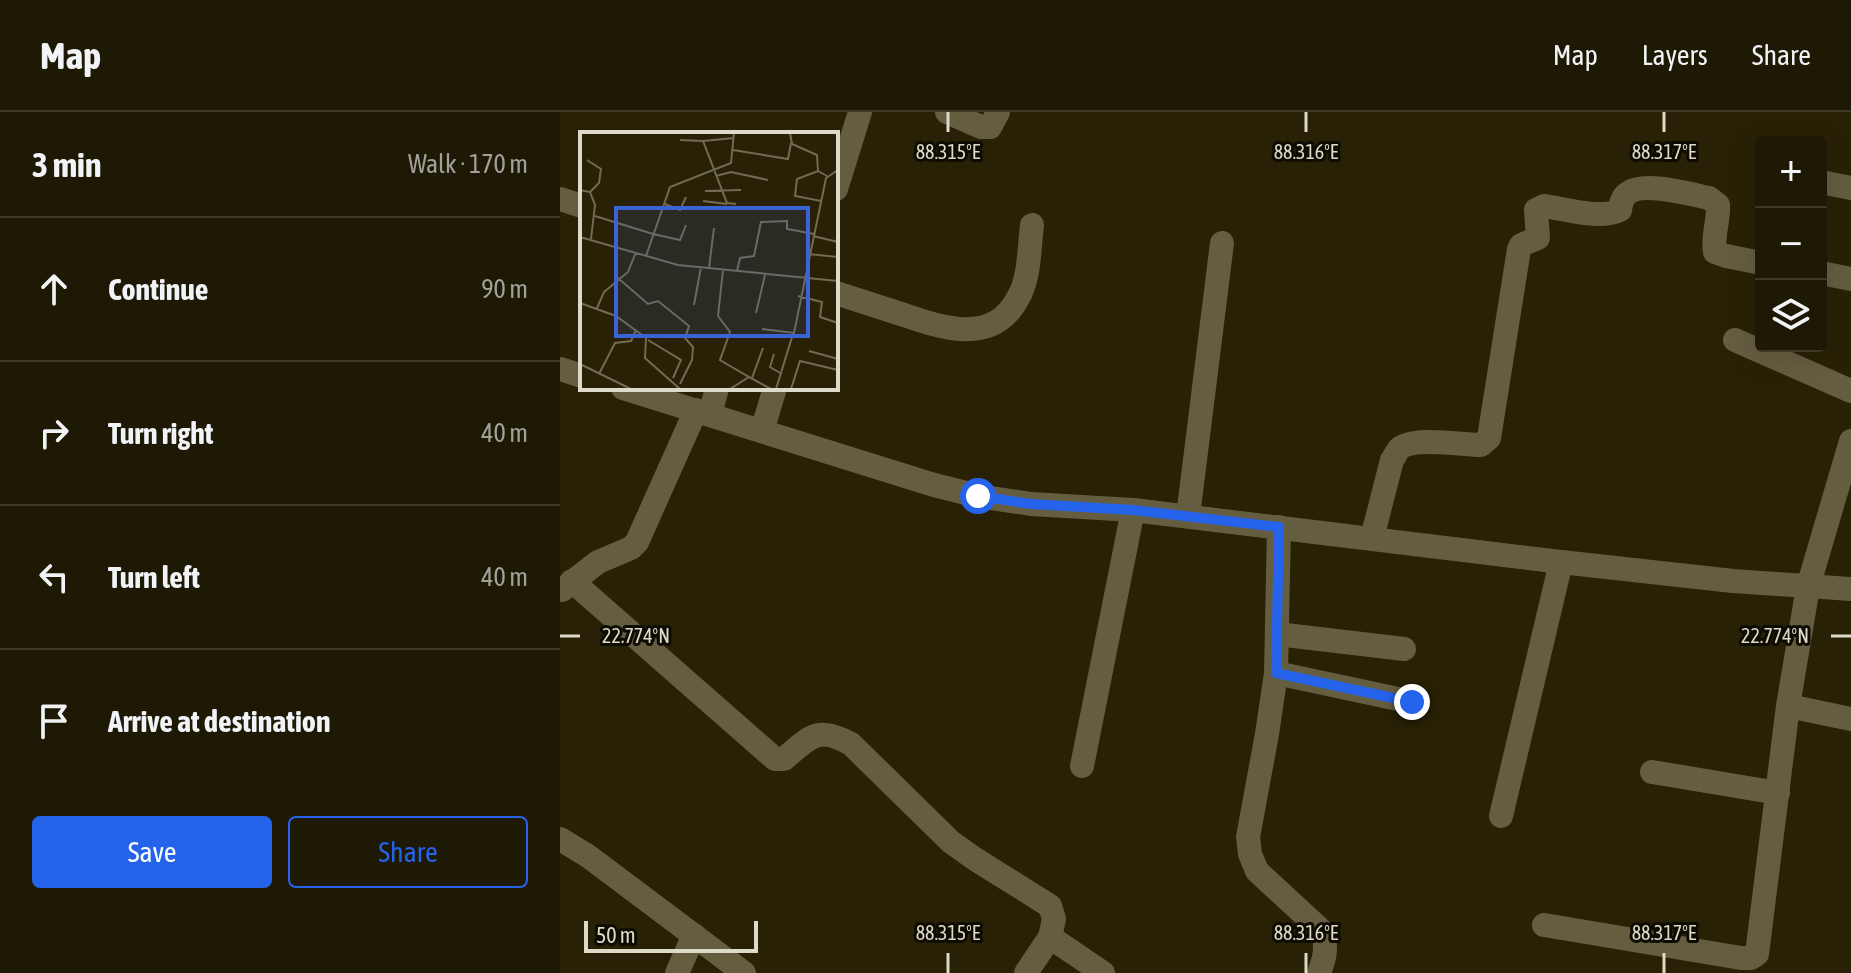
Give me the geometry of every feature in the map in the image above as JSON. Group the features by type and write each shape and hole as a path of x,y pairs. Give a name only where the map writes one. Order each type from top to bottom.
{"street":[{"path":"838,183 860,112"},
{"path":"947,112 981,127 990,127 998,112"},
{"path":"1827,183 1851,188"},
{"path":"1372,538 1392,460 1398,450 1408,444 1422,442 1481,445 1489,438 1519,249 1521,245 1538,238 1538,208 1544,206 1612,214 1620,210 1622,198 1629,191 1640,187 1709,198 1718,205 1715,252 1755,262"},
{"path":"560,199 580,205"},
{"path":"838,294 951,329 972,330 991,325 1009,313 1020,296 1032,225"},
{"path":"1188,516 1222,243"},
{"path":"1827,274 1851,279"},
{"path":"1735,340 1851,391"},
{"path":"560,369 580,375"},
{"path":"630,390 978,496 1031,504 1188,516 1733,581 1851,589"},
{"path":"716,390 637,542 631,548 598,562 566,586 775,759 784,759 809,739 824,733 838,736 851,744 951,842 1050,906 1054,919 1050,937 1026,973"},
{"path":"762,431 774,390"},
{"path":"1755,963 1788,706 1808,587 1851,441"},
{"path":"1082,766 1133,510"},
{"path":"1279,527 1276,673 1248,837 1250,854 1257,871 1323,932 1325,959 1319,973"},
{"path":"1501,816 1561,562"},
{"path":"1277,634 1404,649"},
{"path":"1276,673 1412,702"},
{"path":"1788,706 1851,719"},
{"path":"1652,772 1778,793"},
{"path":"560,839 588,856 744,973"},
{"path":"1544,925 1751,958 1755,963"},
{"path":"677,973 694,935"},
{"path":"1050,937 1103,973"}],"route":[{"path":"978,496 1031,504 1133,510 1279,527 1276,673 1412,702"}]}
